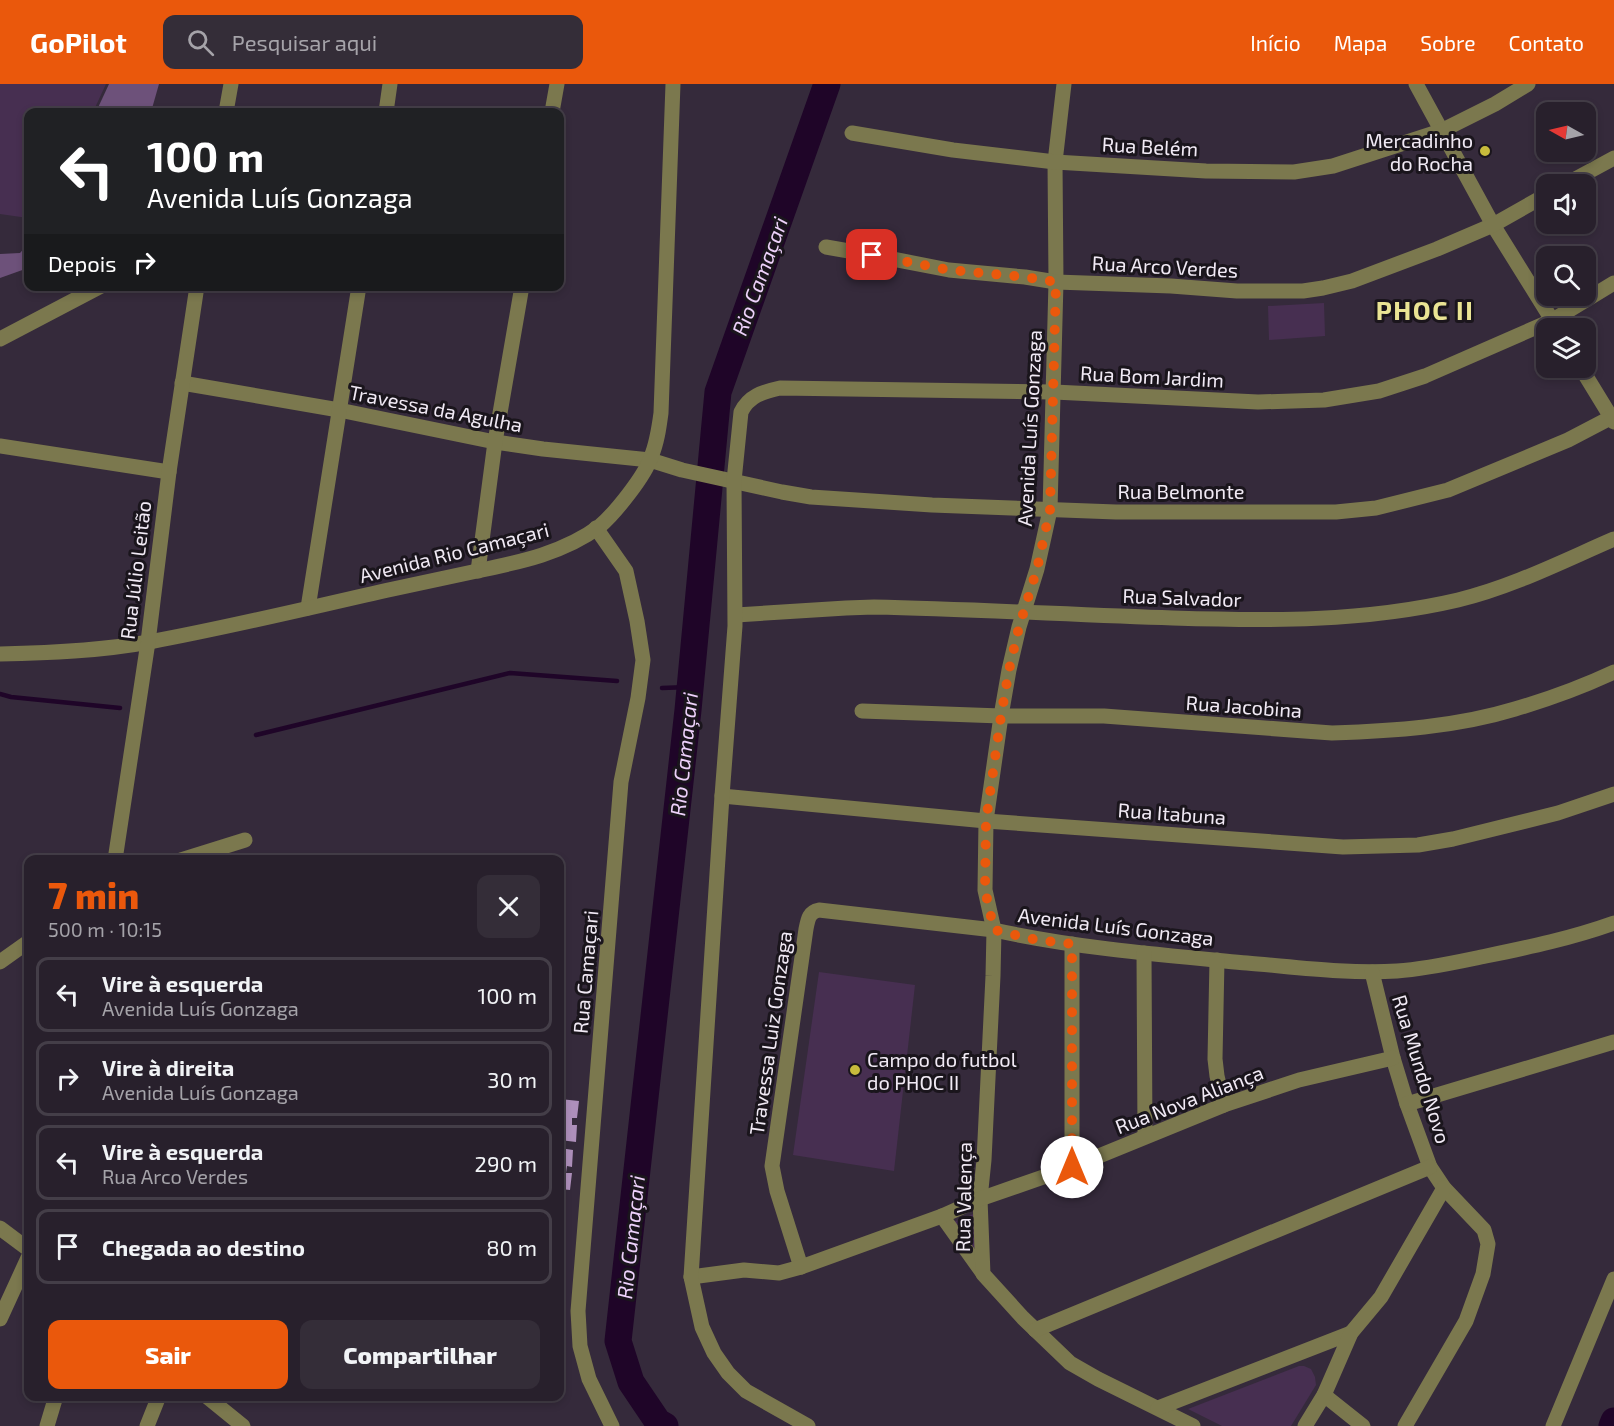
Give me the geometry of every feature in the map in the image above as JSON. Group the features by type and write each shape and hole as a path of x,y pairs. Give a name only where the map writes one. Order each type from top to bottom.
{"street":[{"path":"227,108 231,84"},
{"path":"387,108 390,84"},
{"path":"553,108 557,84"},
{"name":"Avenida Rio Camaçari","path":"0,654 78,650 148,642 520,562 576,541 596,528 615,510 637,482 657,442 661,413 673,84"},
{"name":"Avenida Luís Gonzaga","path":"1064,84 1055,162 1056,282 1050,510 1037,569 1014,648 1001,716 986,821 985,890 994,930 1037,940 1144,953 1372,972 1450,964 1566,938 1614,923"},
{"path":"1416,84 1493,225 1551,318"},
{"name":"Rua Belém","path":"852,133 953,150 1055,162 1206,171 1294,172 1333,166 1441,130 1495,104 1528,84"},
{"path":"1584,174 1614,158"},
{"name":"Rua Arco Verdes","path":"826,247 949,270 1056,282 1237,291 1313,290 1352,281 1437,249 1493,225 1536,201"},
{"name":"Rua Bom Jardim","path":"1564,318 1614,284"},
{"path":"0,339 91,291"},
{"name":"Rua Júlio Leitão","path":"117,855 196,291"},
{"path":"308,608 358,291"},
{"path":"478,571 495,442 521,291"},
{"name":"Rua Bom Jardim","path":"807,1426 746,1391 728,1373 714,1353 702,1327 691,1277 736,615 734,481 741,412 745,403 765,391 780,388 1054,392 1258,402 1304,402 1379,391 1425,376 1536,332"},
{"path":"1587,378 1613,419"},
{"name":"Travessa da Agulha","path":"182,383 339,410 495,442 650,460 682,470 734,481"},
{"name":"Rua Belmonte","path":"734,481 812,497 932,505 1127,512 1336,512 1376,508 1448,490 1613,419"},
{"path":"0,446 169,472"},
{"name":"Rua Camaçari","path":"596,528 626,572 643,660 638,698 621,782 578,1311 580,1346 589,1379 612,1426"},
{"name":"Rua Salvador","path":"736,615 855,608 934,608 1235,620 1322,619 1374,614 1447,602 1492,590 1614,538"},
{"name":"Rua Jacobina","path":"862,711 1001,716 1104,716 1332,733 1360,732 1447,723 1513,710 1583,686 1614,672"},
{"name":"Rua Itabuna","path":"722,796 986,821 1303,845 1382,847 1418,845 1492,830 1558,813 1614,794"},
{"path":"197,855 245,840"},
{"name":"Travessa Luiz Gonzaga","path":"801,1268 777,1191 772,1166 804,940 810,915 819,910 994,930"},
{"name":"Rua Valença","path":"994,930 980,1199 983,1274 1035,1330 1070,1362 1098,1379 1193,1426"},
{"path":"1072,944 1072,1167"},
{"path":"0,962 24,945"},
{"path":"1144,953 1145,1136"},
{"path":"1217,960 1215,1059 1224,1105"},
{"name":"Rua Mundo Novo","path":"1372,972 1407,1104 1430,1167 1444,1188 1484,1230 1487,1237 1488,1251 1483,1274 1466,1321 1405,1426"},
{"path":"1407,1104 1614,1042"},
{"name":"Rua Nova Aliança","path":"691,1277 744,1270 779,1273 801,1268 942,1216 980,1199 1072,1167 1224,1105 1299,1080 1394,1058"},
{"path":"1035,1330 1430,1167"},
{"path":"1305,1426 1324,1395 1351,1333 1382,1298 1444,1188"},
{"path":"942,1216 983,1274"},
{"path":"0,1228 24,1246"},
{"path":"0,1319 24,1267"},
{"path":"1553,1426 1614,1279"},
{"path":"1158,1408 1351,1333"},
{"path":"1324,1395 1363,1426"},
{"path":"47,1426 54,1401"},
{"path":"147,1426 157,1401"},
{"path":"212,1401 243,1426"}],"shaded area":[{"path":"0,84 106,84 95,108 24,108 24,217 0,214"},
{"path":"109,84 159,84 152,108 98,108"},
{"path":"24,248 24,269 0,278 0,254 20,253"},
{"path":"1324,303 1325,336 1269,340 1268,306"},
{"name":"Campo do futbol do PHOC II","path":"819,972 915,985 894,1171 793,1155"},
{"path":"976,1213 977,1256 953,1222"},
{"path":"1299,1366 1311,1369 1316,1385 1291,1426 1222,1426 1188,1409"}],"building":[{"path":"564,1099 579,1101 577,1118 572,1118 572,1125 577,1125 576,1142 564,1140"},
{"path":"564,1149 573,1150 572,1167 567,1166 566,1173 572,1173 570,1190 564,1189"}],"waterway":[{"name":"Rio Camaçari","path":"665,1426 658,1422 631,1382 618,1341 688,710 718,392 827,84"},
{"path":"256,735 510,673 617,681"},
{"path":"662,688 689,687"},
{"path":"0,694 120,708"},
{"name":"Rio Camaçari","path":"1612,1426 1614,1421"}],"place":[{"name":"Mercadinho do Rocha","path":"1485,151"},
{"name":"Campo do futbol do PHOC II","path":"855,1070"}],"district":[{"name":"PHOC II","path":"1425,309"}],"route":[{"path":"872,255 949,270 1056,282 1050,510 1037,569 1014,648 1001,716 986,821 985,890 994,930 1037,940 1072,944 1072,1167"}]}
